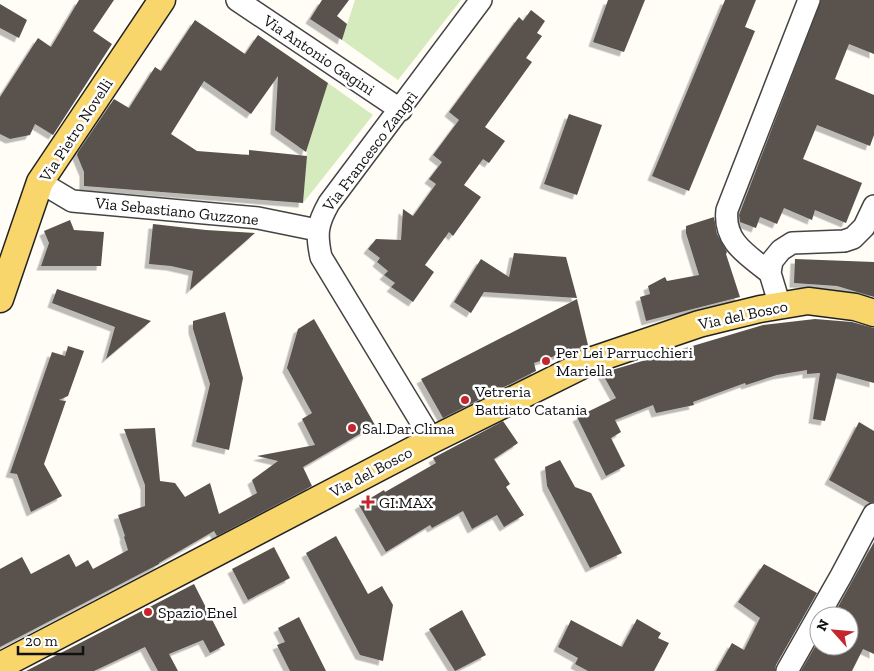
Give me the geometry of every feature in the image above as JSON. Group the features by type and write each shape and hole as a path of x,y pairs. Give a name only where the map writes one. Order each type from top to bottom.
{"main road":[{"name":"Via Pietro Novelli","path":"0,299 40,182 162,0"},
{"name":"Via del Bosco","path":"0,666 432,440 593,360 699,324 760,309 808,301 855,308 874,313"}],"street":[{"name":"Via Antonio Gagini","path":"237,0 400,110"},
{"name":"Via Francesco Zangrì","path":"432,440 321,257 317,230 329,202 481,0"},
{"path":"770,273 734,244 727,228 727,210 809,0"},
{"name":"Via Sebastiano Guzzone","path":"40,182 72,200 258,218 317,230"},
{"path":"780,306 770,273 772,261 781,250 792,243 844,241 853,238 864,227 874,206"},
{"path":"787,671 874,514"}],"green space":[{"path":"355,0 461,0 398,80 342,40"},
{"path":"328,83 373,115 303,203 307,149"}],"building":[{"path":"79,0 114,0 93,31 112,44 53,135 35,124 30,135 10,139 0,134 0,97 38,38 51,47"},
{"path":"322,0 349,0 337,16 347,24 342,40 310,19"},
{"path":"608,0 645,0 624,52 593,42"},
{"path":"725,0 756,0 745,27 755,31 689,191 652,176"},
{"path":"821,0 874,0 874,54 849,44 835,79 874,95 874,135 870,146 817,125 803,159 862,183 846,223 815,210 812,220 784,208 777,224 760,217 756,228 740,222 739,215"},
{"path":"0,4 27,20 19,38 0,28"},
{"path":"531,10 545,21 537,33 542,36 526,58 532,62 485,127 505,141 489,163 483,159 464,185 481,197 453,236 449,232 425,265 434,272 413,302 391,287 395,283 384,275 388,271 377,262 380,258 368,249 376,239 401,240 403,209 413,216 436,184 429,179 442,162 433,155 459,120 449,112 519,17 523,21"},
{"path":"195,20 245,54 258,35 328,83 306,152 275,130 278,76 251,114 204,81 171,134 197,151 249,155 249,150 307,156 303,203 84,186 84,172 77,155 78,152 114,99 129,108 155,67 161,71"},
{"path":"569,114 602,125 577,195 544,184"},
{"path":"714,217 717,234 727,252 726,254 740,297 646,321 640,297 650,294 648,286 665,277 667,281 699,275 686,233 686,226"},
{"path":"70,220 74,230 104,232 101,266 41,266 49,243 44,231"},
{"path":"153,224 255,233 190,290 193,271 149,264"},
{"path":"514,253 566,257 577,298 484,292 471,313 454,302 481,259 509,277"},
{"path":"795,259 874,262 874,297 837,286 794,283"},
{"path":"57,289 151,321 106,359 115,327 52,303"},
{"path":"577,299 588,345 534,363 536,371 443,418 421,379"},
{"path":"225,312 243,378 229,450 196,442 210,384 193,329 193,321"},
{"path":"314,319 375,425 303,467 312,486 217,536 214,531 159,564 0,647 0,569 22,557 31,574 69,554 76,567 88,560 93,569 128,550 118,515 145,506 145,485 124,429 155,428 160,481 175,483 185,497 210,483 219,514 257,493 252,480 278,461 257,456 315,445 302,419 312,413 287,368 298,329"},
{"path":"815,319 852,322 874,328 874,383 837,373 825,421 813,419 820,373 807,374 807,370 777,375 746,385 745,383 693,402 694,405 656,413 653,405 615,420 621,432 611,438 625,466 606,476 577,417 616,398 602,373 763,325"},
{"path":"68,346 84,351 68,396 59,400 66,401 44,464 62,496 31,512 17,474 10,473 52,352 65,356"},
{"path":"503,421 518,443 494,459 510,484 506,487 524,515 504,527 497,515 472,529 463,511 432,528 430,525 386,552 359,505 436,463 433,458"},
{"path":"859,422 874,431 874,502 870,503 829,480"},
{"path":"560,460 575,487 591,493 622,553 590,568 547,486 545,467"},
{"path":"336,536 368,594 382,586 393,605 383,661 360,655 306,553"},
{"path":"874,542 874,654 863,649 852,671 801,671 810,656 859,656 859,606 839,606"},
{"path":"274,547 290,578 248,600 232,569"},
{"path":"764,564 817,593 776,665 775,671 716,671 732,643 744,650 760,618 738,602"},
{"path":"194,584 225,645 210,653 203,640 169,654 178,671 158,671 145,647 94,671 26,671"},
{"path":"462,610 486,655 455,671 429,629"},
{"path":"299,617 326,671 290,671 277,645 285,642 278,628"},
{"path":"637,619 661,633 658,638 669,643 654,671 588,671 575,664 578,658 558,647 571,620 622,647"}],"place":[{"name":"Per Lei Parrucchieri Mariella","path":"546,361"},
{"name":"Vetreria Battiato Catania","path":"465,400"},
{"name":"Sal.Dar.Clima","path":"352,428"},
{"name":"GI.MAX","path":"368,502"},
{"name":"Spazio Enel","path":"148,612"}]}
